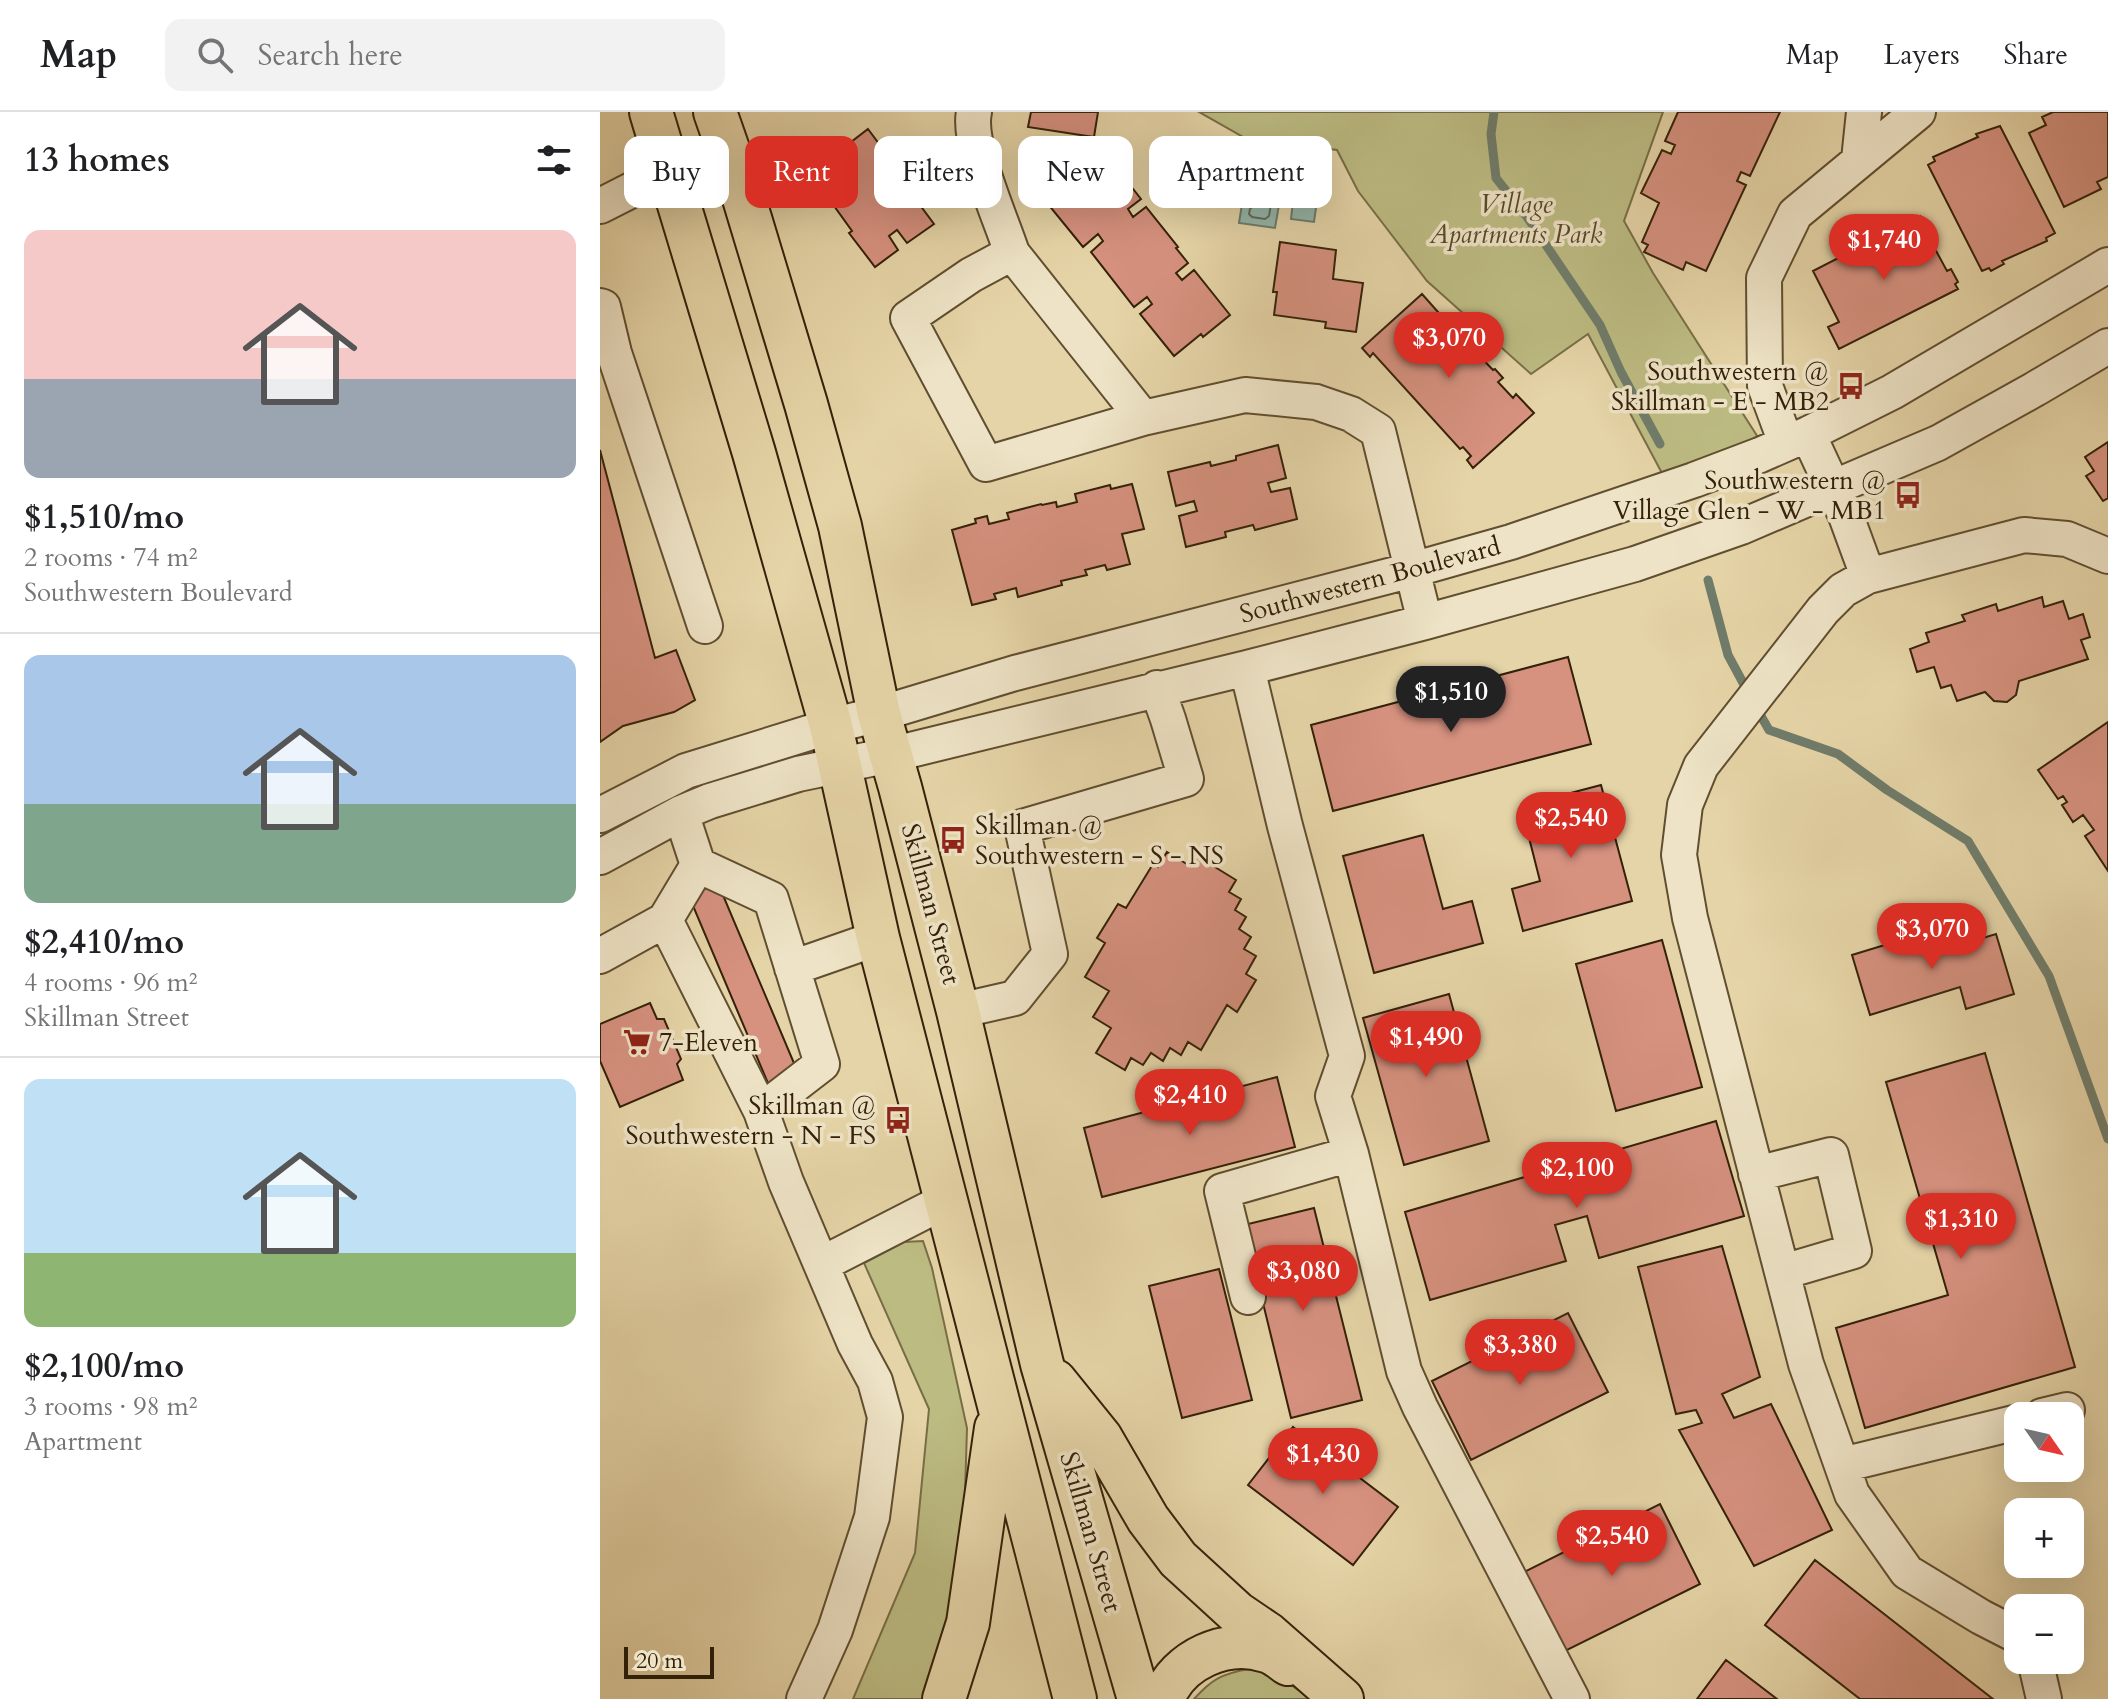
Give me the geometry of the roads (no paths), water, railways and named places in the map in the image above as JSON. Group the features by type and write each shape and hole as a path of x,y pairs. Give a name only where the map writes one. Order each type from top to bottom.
{"main road":[{"path":"651,112 658,136"},
{"name":"Skillman Street","path":"715,112 736,172 840,526 879,714 958,1011 1042,1364 1139,1699"},
{"path":"680,208 754,453 831,726 878,938 1075,1699"},
{"path":"945,1201 998,1179"},
{"path":"1042,1364 1101,1438 1148,1519 1178,1559 1237,1613 1268,1634 1334,1693"},
{"path":"944,1699 968,1623 999,1407"},
{"path":"1163,1699 1166,1690 1184,1668 1209,1653 1233,1646 1267,1651 1334,1693"}],"street":[{"path":"974,112 971,123 976,149 1012,253 1143,418"},
{"path":"1859,160 1864,112"},
{"path":"1868,576 1833,489 1797,439 1765,386 1764,278 1795,214 1918,112"},
{"path":"600,206 624,194"},
{"path":"1012,253 971,275 908,318 986,464 1143,418 1245,395 1316,402 1351,414 1378,431 1425,622"},
{"name":"Southwestern Boulevard","path":"600,815 686,771 831,726 1015,673 1511,542 1694,480 1797,439 1892,392 2108,265"},
{"path":"600,306 603,307 611,383 705,626"},
{"name":"Southwestern Boulevard","path":"600,857 681,813 798,774 890,755 1247,668 1635,564 1741,527 1938,443 2108,346"},
{"path":"2004,1629 1907,1572 1852,1494 1806,1364 1690,918 1679,855 1685,805 1701,766 1809,628 1843,590 1868,576 2024,535 2067,539 2108,556"},
{"path":"1247,668 1285,826 1347,1056 1333,1096 1351,1154 1404,1371 1572,1699"},
{"path":"958,1011 1015,998 1050,954 1022,827 1186,779 1157,688"},
{"path":"681,813 698,865 771,899 822,1064 761,1111"},
{"path":"600,956 665,920 698,865"},
{"path":"665,920 761,1111 786,1182 855,1344 875,1381 885,1417 872,1517 835,1630 804,1699"},
{"path":"792,968 878,938"},
{"path":"1248,1297 1222,1191 1351,1154"},
{"path":"1756,1174 1831,1155 1854,1251 1783,1272"},
{"path":"822,1264 945,1201"},
{"path":"1842,1465 2004,1425"},
{"path":"2038,1674 2044,1699"}],"water":[{"path":"1241,208 1278,208 1275,228 1239,223"},
{"path":"1292,208 1316,208 1314,222 1291,219"}],"waterway":[{"path":"1494,112 1491,134 1496,178 1527,217 1600,325 1621,372 1660,444"},
{"path":"1708,580 1728,655 1748,692"},
{"path":"1757,709 1769,730 1838,754 1887,790 1968,841 2049,976 2108,1139"}],"place":[{"name":"Southwestern @ Skillman - E - MB2","path":"1851,386"},
{"name":"Southwestern @ Village Glen - W - MB1","path":"1908,495"},
{"name":"Skillman @ Southwestern - S - NS","path":"953,840"},
{"name":"7-Eleven","path":"637,1042"},
{"name":"Skillman @ Southwestern - N - FS","path":"898,1120"}],"park label":[{"name":"Village Apartments Park","path":"1516,219"}]}
